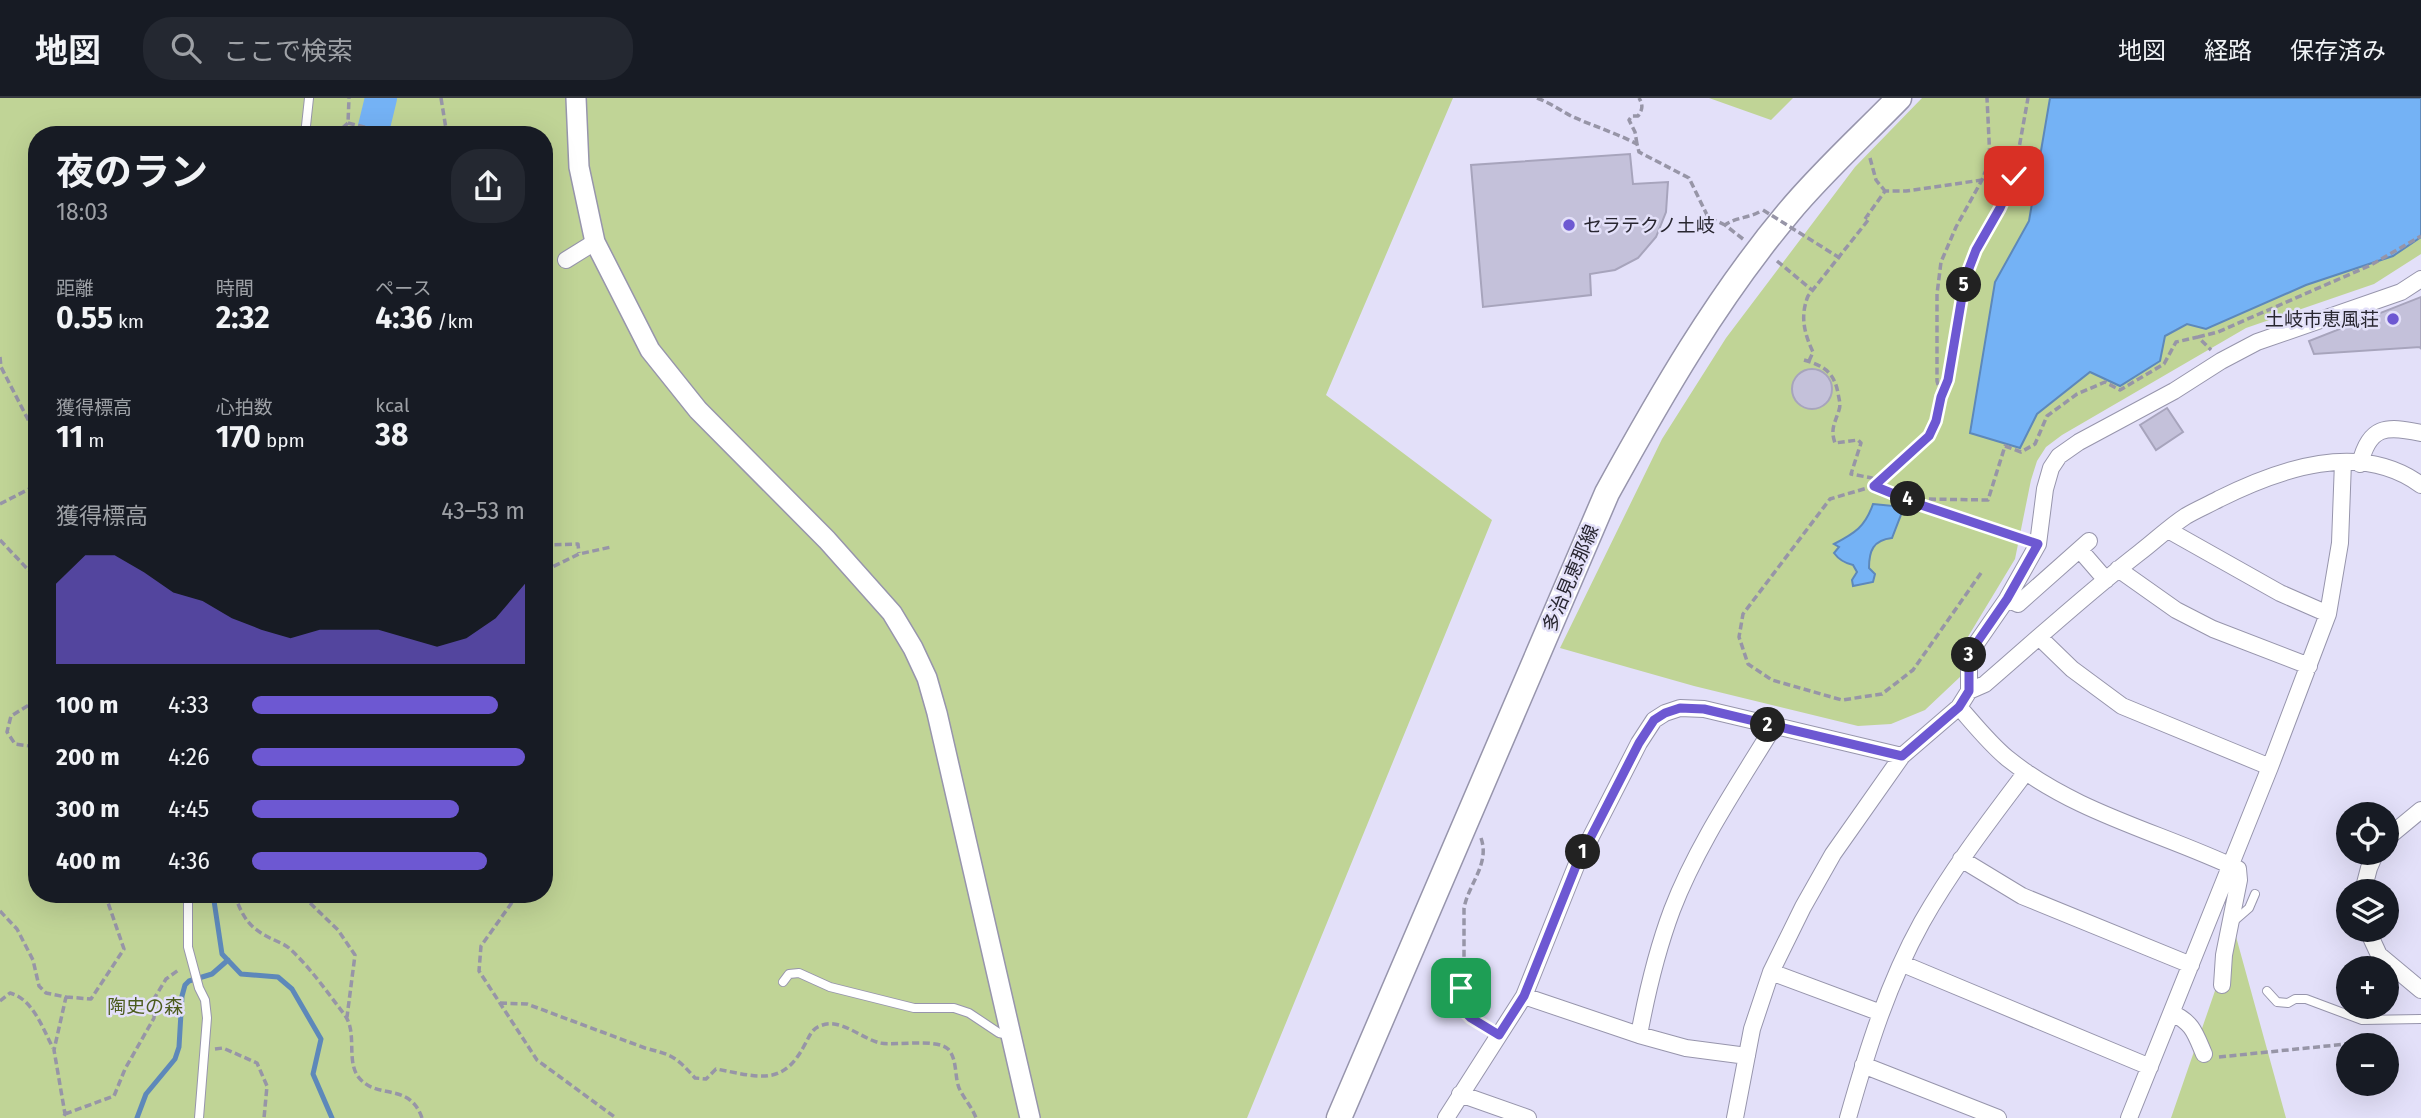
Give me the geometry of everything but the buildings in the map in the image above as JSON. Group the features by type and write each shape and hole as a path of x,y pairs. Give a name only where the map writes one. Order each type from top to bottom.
{"main road":[{"name":"多治見恵那線","path":"1339,1118 1566,584 1620,468 1706,322 1741,272 1789,212 1899,98"}],"street":[{"path":"576,98 579,167 595,242 650,351 698,410 835,549 892,613 927,678 1030,1118"},
{"path":"566,260 595,242"},
{"path":"1735,1118 1752,1030 1772,972 1803,907 1833,854 1902,756 1959,707 1969,691 1969,654 2007,599 2038,544 2045,489 2059,456 2079,442 2174,391 2221,360 2258,342 2401,292 2421,279"},
{"path":"2360,464 2368,440 2375,434 2389,429 2421,433"},
{"path":"2129,1118 2328,614 2340,543 2343,462"},
{"path":"1969,691 1985,684 2112,575 2186,516 2244,486 2287,469 2343,462 2406,474 2421,485"},
{"path":"2168,530 2280,593 2328,614"},
{"path":"2007,599 2018,604 2084,546 2112,575 2176,610 2213,629 2309,666"},
{"path":"2039,637 2072,669 2122,706 2270,766"},
{"path":"1959,707 2004,756 2058,793 2084,807 2238,869 2239,880 2224,955 2222,985"},
{"path":"1447,1118 1524,996 1576,866 1639,743 1654,720 1680,708 1691,708 1902,756"},
{"path":"1639,1035 1648,987 1672,910 1689,872 1720,816 1774,726"},
{"path":"1848,1118 1881,1013 1921,924 1961,859 2026,772"},
{"path":"2399,828 2421,810"},
{"path":"1961,859 2022,896 2191,965"},
{"path":"2373,942 2379,955 2421,990"},
{"path":"1903,964 2150,1067"},
{"path":"1772,972 1881,1013"},
{"path":"1524,996 1686,1048 1747,1056"},
{"path":"2172,1013 2186,1020 2204,1054"},
{"path":"1863,1065 1998,1118"},
{"path":"1461,1094 1528,1118"}],"lane":[{"path":"306,126 309,98"},
{"path":"2231,924 2249,908 2255,894"},
{"path":"188,903 188,947 205,1000 207,1018 199,1118"},
{"path":"783,982 789,974 799,973 830,987 914,1008 954,1008 969,1013 999,1033 1011,1036"},
{"path":"2267,991 2277,1002 2288,1003 2295,999 2306,999 2362,1020 2421,1019"}],"path":[{"path":"345,126 348,123 349,98"},
{"path":"441,98 446,126"},
{"path":"1537,98 1637,144"},
{"path":"1639,98 1641,111 1638,116 1632,116 1629,120 1635,132 1639,152 1689,178 1708,217 1725,225 1745,240"},
{"path":"1941,397 1937,381 1937,294 1941,262 1990,160 1987,98"},
{"path":"1981,573 1913,670 1882,694 1842,700 1772,680 1748,664 1739,637 1743,614 1830,499 1874,486 1929,436 1948,380 1965,279 1976,250 2000,208 2014,176 2028,98"},
{"path":"348,123 360,126"},
{"path":"1864,151 1870,158 1876,180 1885,191"},
{"path":"1885,191 1906,191 1982,180"},
{"path":"1874,486 1872,478 1851,474 1861,443 1858,440 1835,443 1833,440 1832,425 1841,407 1833,374 1825,367 1807,360 1813,352 1806,338 1804,307 1812,290 1869,219 1866,217 1885,191"},
{"path":"1725,225 1763,210 1843,260"},
{"path":"1921,505 1927,499 1988,500 2006,446 2021,452 2035,444 2047,416 2077,394 2105,382 2120,390 2164,363 2176,342 2218,332 2371,264 2421,236"},
{"path":"1776,259 1812,290"},
{"path":"2198,337 2221,360"},
{"path":"0,357 1,367 28,420"},
{"path":"1874,486 1921,505 2038,544"},
{"path":"0,504 28,490"},
{"path":"0,540 28,570"},
{"path":"553,545 578,544 579,554"},
{"path":"553,567 579,554 611,547"},
{"path":"28,706 11,716 7,732 15,744 28,746"},
{"path":"1476,831 1485,850 1483,864 1466,897 1464,908 1464,976 1460,999 1462,1009 1471,1018 1499,1035"},
{"path":"0,911 18,929 33,960 39,986 46,993 91,999 124,949 108,903"},
{"path":"238,903 250,926 287,946 347,1018 350,1024 353,1062 359,1078 370,1087 397,1092 411,1101 422,1118"},
{"path":"310,903 338,930 355,954 347,1018"},
{"path":"512,903 481,946 479,971 537,1060 616,1118"},
{"path":"0,1001 10,993 18,995 34,1012 54,1050 64,1116 114,1096 125,1069 154,1018 155,997 166,979 176,971 192,965"},
{"path":"54,1050 66,997"},
{"path":"500,1003 527,1004 664,1053 677,1058 695,1078 706,1079 716,1069 752,1076 778,1075 789,1068 799,1056 812,1029 823,1024 836,1024 880,1042 900,1045 937,1044 948,1050 953,1057 959,1089 976,1118"},
{"path":"2204,1054 2214,1057 2376,1041 2380,1037 2379,1021"},
{"path":"206,1049 223,1048 257,1063 267,1086 264,1118"}],"green space":[{"name":"陶史の森","path":"0,98 1453,98 1326,395 1492,520 1247,1118 0,1118"},
{"path":"1709,98 1793,98 1771,120"},
{"path":"1922,98 2421,98 2421,254 2374,284 2246,328 2062,435 2046,447 2037,461 2031,480 2015,559 1963,645 1961,676 1925,710 1891,724 1858,726 1694,686 1560,648 1662,439 1726,338 1855,167"},
{"path":"2235,933 2286,1118 2171,1118"}],"water":[{"path":"2050,98 2421,98 2421,237 2393,256 2306,285 2206,329 2187,324 2165,336 2160,361 2120,386 2090,372 2037,414 2020,448 1970,433 1995,282 2029,221"},
{"path":"1873,504 1904,507 1892,538 1880,541 1873,547 1869,568 1875,574 1873,582 1853,586 1852,580 1857,572 1853,565 1842,561 1834,553 1839,547 1834,544 1858,528"}],"waterway":[{"path":"374,126 381,98"},
{"path":"214,903 222,954 241,974 278,977 292,989 321,1039 313,1074 332,1118"},
{"path":"137,1118 146,1094 175,1059 179,1047 185,985 189,981 212,974 228,960"}],"place":[{"name":"セラテクノ土岐","path":"1569,225"},
{"name":"土岐市恵風荘","path":"2393,319"}],"route":[{"path":"1461,988 1462,1009 1471,1018 1499,1035 1524,996 1576,866 1639,743 1654,720 1665,713 1680,708 1704,709 1902,756 1959,707 1969,691 1969,654 2007,599 2038,544 1921,505 1874,486 1929,436 1936,421 1948,380 1965,279 1976,250 2000,208 2014,176"}]}
